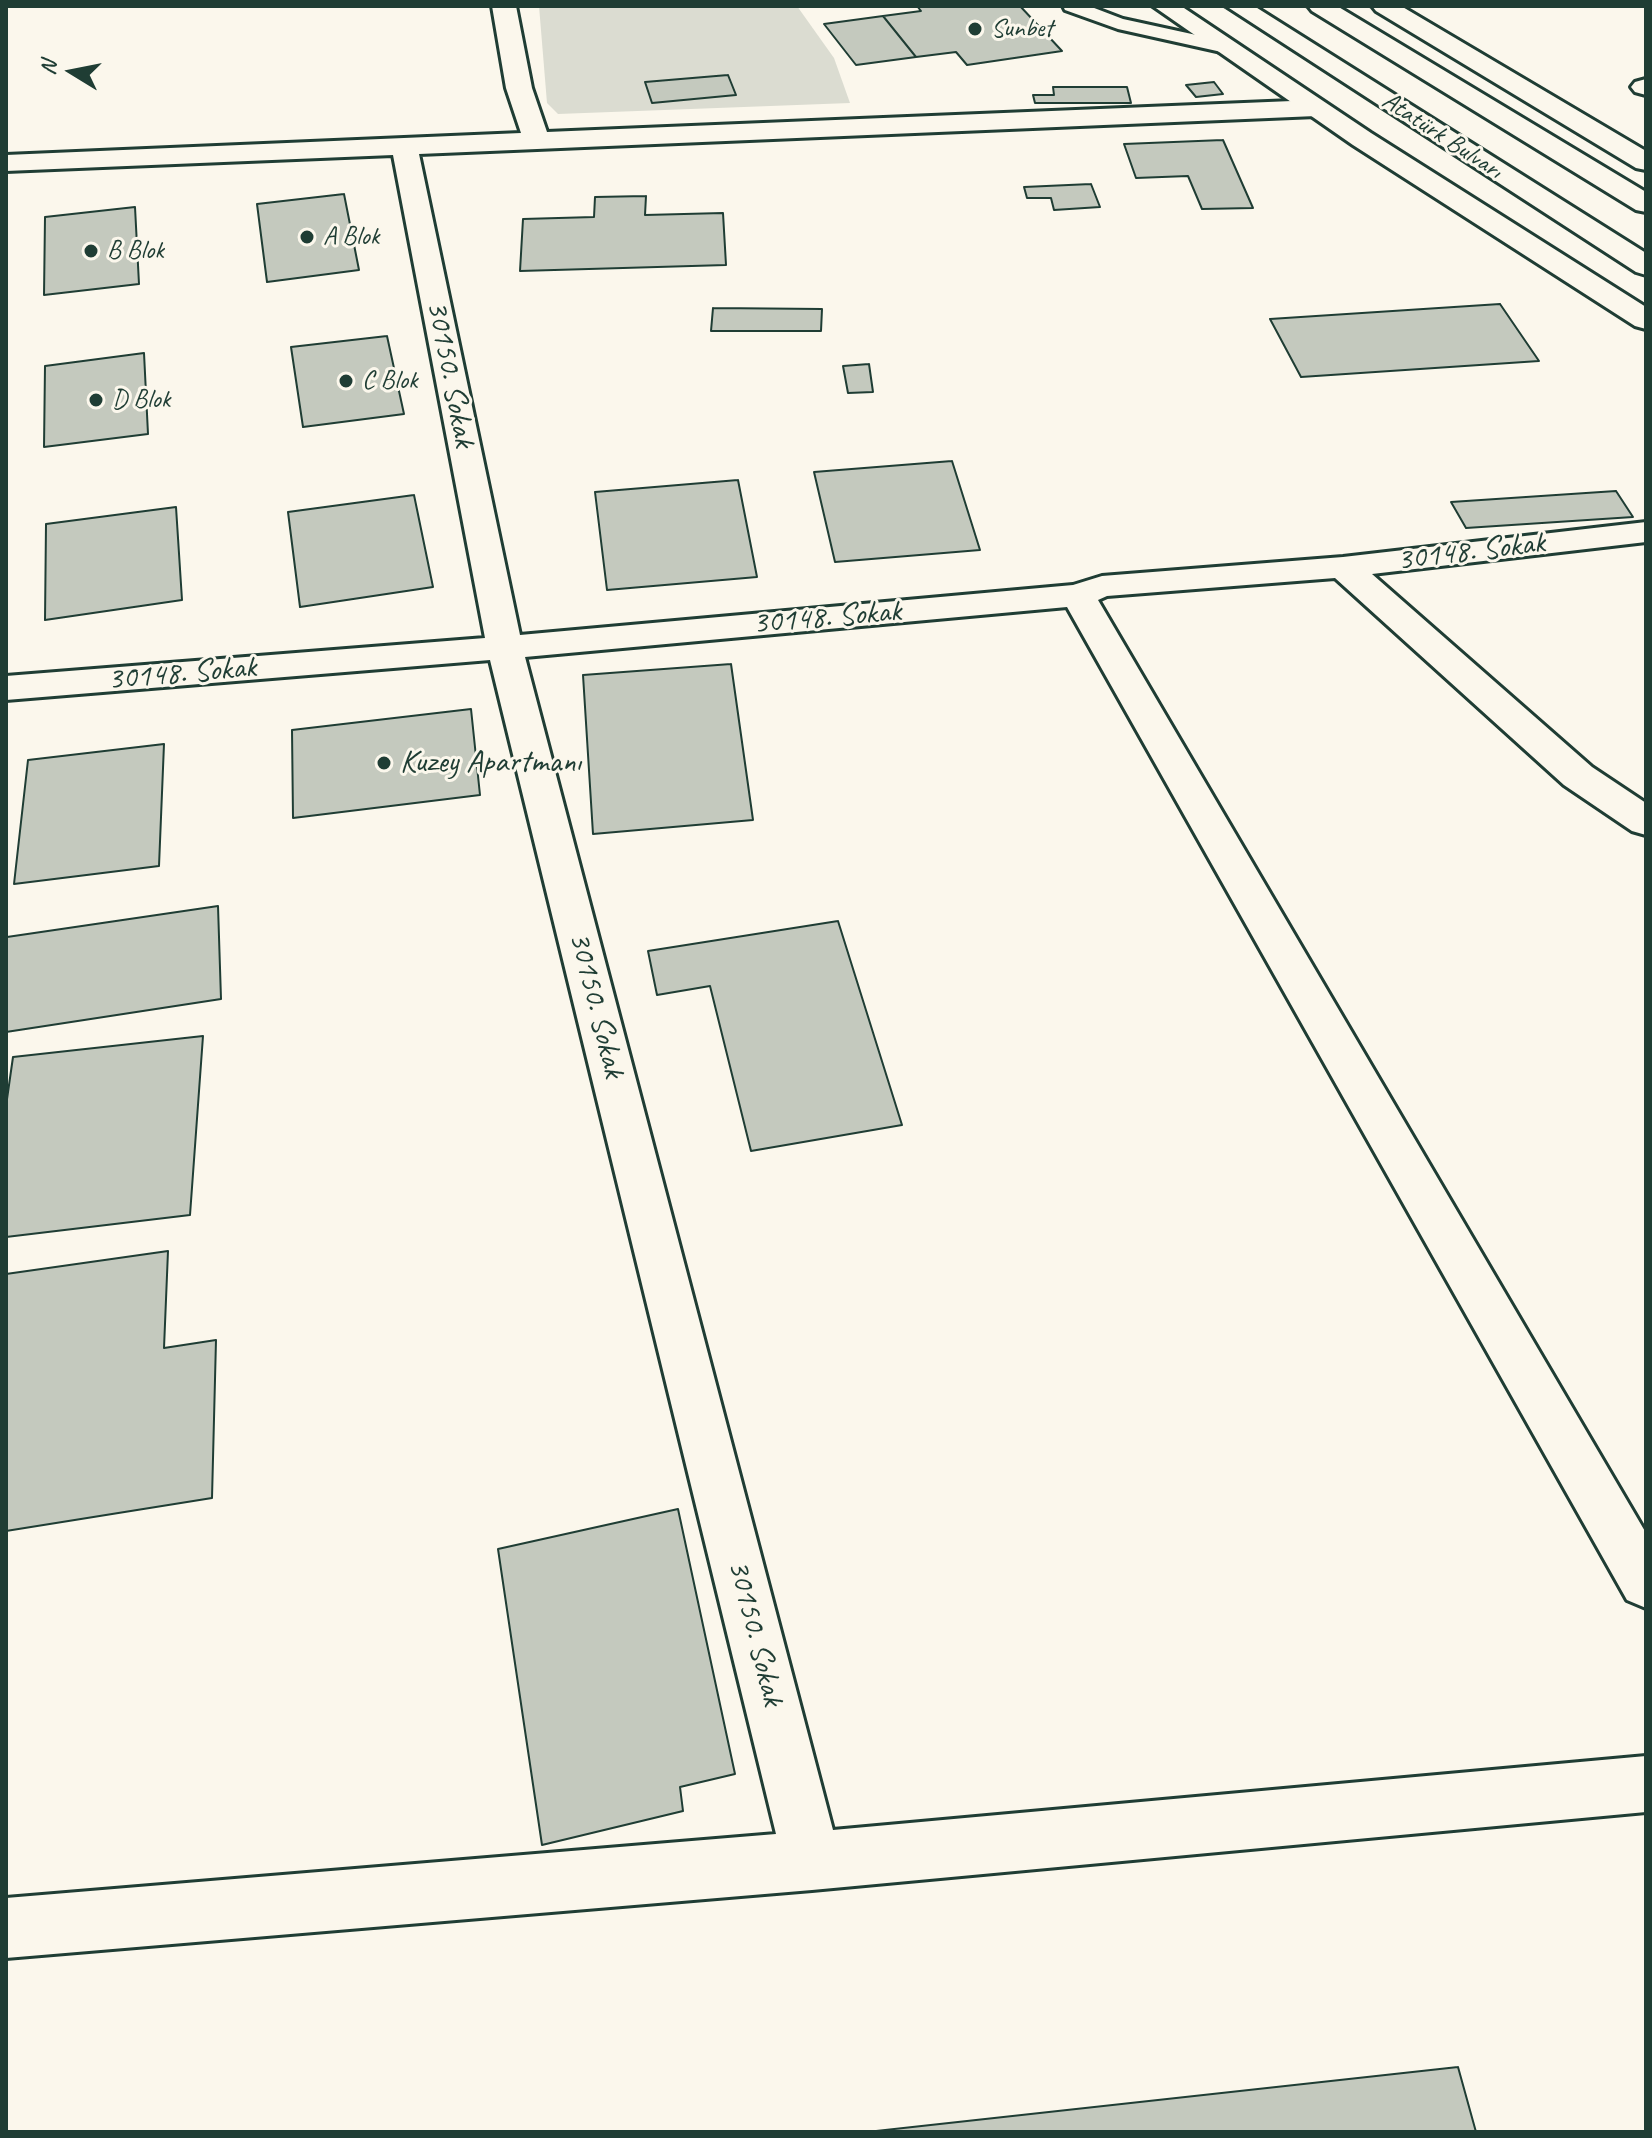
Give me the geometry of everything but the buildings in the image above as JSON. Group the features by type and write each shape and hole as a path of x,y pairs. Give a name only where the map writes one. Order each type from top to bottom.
{"main road":[{"path":"504,6 519,88 536,138"},
{"path":"1165,6 1316,108 1646,320"},
{"name":"Atatürk Bulvarı","path":"1238,6 1646,266"},
{"name":"Atatürk Bulvarı","path":"1320,6 1646,204"},
{"path":"1384,6 1646,162"},
{"path":"6,163 536,138 1316,108"},
{"name":"30150. Sokak","path":"404,144 505,648 812,1861"},
{"name":"30148. Sokak","path":"6,688 505,648 1078,595 1102,586 1343,567 1646,532"},
{"path":"1343,567 1578,776 1646,822"},
{"path":"1078,595 1646,1583"},
{"path":"6,1928 812,1861 1646,1784"}],"lane":[{"path":"1072,6 1118,23 1226,47"}],"shaded area":[{"path":"539,6 797,6 834,58 850,103 558,114 547,103"}],"place":[{"name":"Sunbet","path":"975,29"},
{"name":"A Blok","path":"307,237"},
{"name":"B Blok","path":"91,251"},
{"name":"C Blok","path":"346,381"},
{"name":"D Blok","path":"96,400"},
{"name":"Kuzey Apartmanı","path":"384,763"}]}
